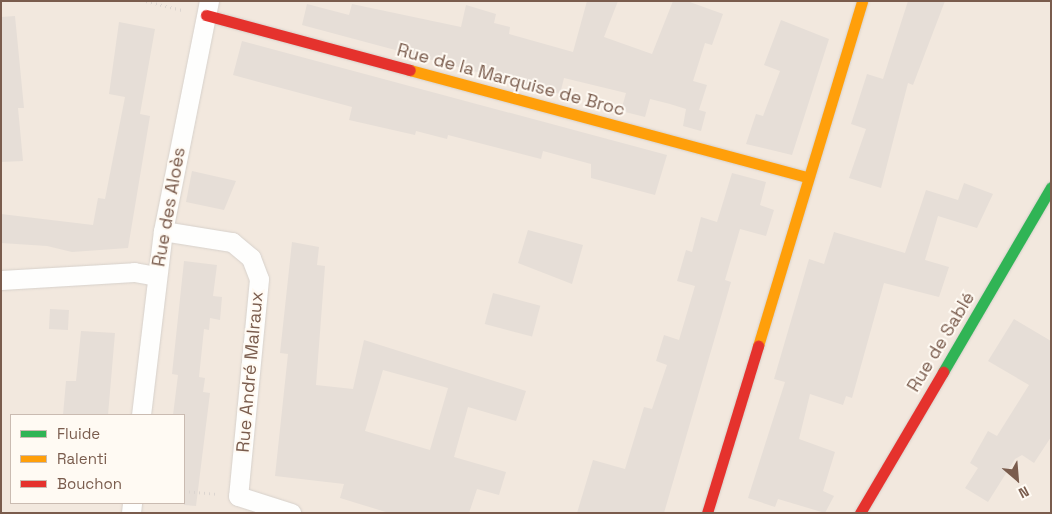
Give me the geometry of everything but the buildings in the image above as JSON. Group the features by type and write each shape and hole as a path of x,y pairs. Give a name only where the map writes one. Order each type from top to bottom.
{"street":[{"path":"707,513 807,177 862,1"},
{"name":"Rue de la Marquise de Broc","path":"208,8 807,177"},
{"name":"Rue des Aloès","path":"141,414 163,231 208,8"},
{"name":"Rue de Sablé","path":"860,513 1051,187"},
{"name":"Rue André Malraux","path":"163,231 232,242 251,258 259,279 238,496"},
{"path":"1,280 134,272 157,276"},
{"path":"238,496 292,513"}],"path":[{"path":"146,1 208,8"},
{"path":"185,491 238,496"}],"shaded area":[{"path":"1,1 1051,1 1051,513 1,513"}],"traffic: fast":[{"path":"943,372 1051,187"}],"traffic: slow":[{"path":"758,346 862,1"},
{"path":"410,70 807,177"}],"traffic: jam":[{"path":"206,15 410,70"},
{"path":"707,513 758,346"},
{"path":"860,513 943,372"}]}
